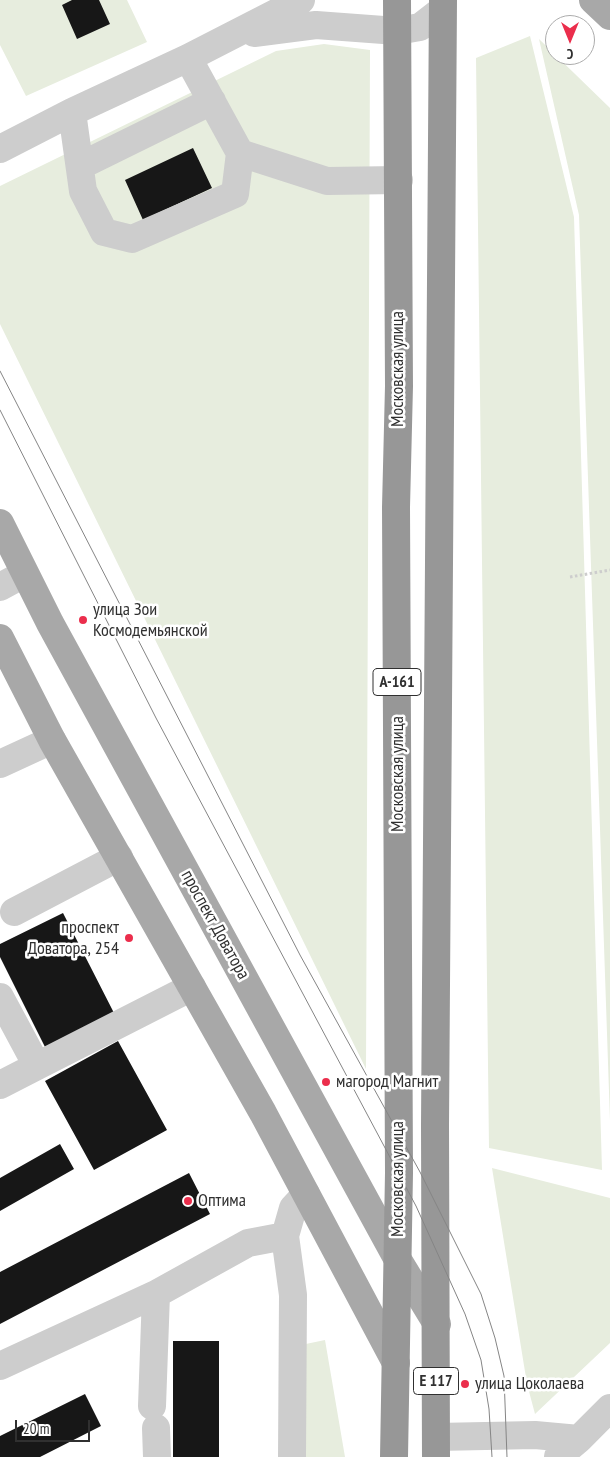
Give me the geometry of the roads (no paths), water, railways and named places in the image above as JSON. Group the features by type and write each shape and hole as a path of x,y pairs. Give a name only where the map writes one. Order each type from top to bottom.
{"highway":[{"name":"Московская улица","path":"394,1446 398,1260 396,507 399,386 399,180 397,0"},
{"name":"Московская улица","path":"436,1447 435,1125 442,5"},
{"path":"394,1446 436,1447"}],"main road":[{"path":"593,0 610,16"},
{"name":"проспект Доватора","path":"0,523 24,574 398,1260 436,1324"},
{"path":"0,638 52,740 192,987 396,1363"}],"street":[{"path":"0,149 72,112 233,36 288,4"},
{"path":"233,36 316,25 397,31 420,27 442,5"},
{"path":"72,112 83,191 104,232 132,239 235,194 240,153 188,58"},
{"path":"80,166 212,101"},
{"path":"240,153 327,181 399,180"},
{"path":"0,586 24,574"},
{"path":"0,764 52,740"},
{"path":"14,912 119,857"},
{"path":"0,1085 192,987"},
{"path":"0,997 37,1066"},
{"path":"292,1457 294,1295 285,1236 293,1208 306,1194"},
{"path":"0,1366 156,1294 248,1243 285,1236"},
{"path":"156,1294 154,1417 157,1457"},
{"path":"558,1457 610,1408"},
{"path":"436,1447 474,1438 534,1435 579,1439"},
{"path":"538,1457 579,1439"}],"tram line":[{"path":"0,371 300,955 420,1172 481,1294 495,1338 504,1376 507,1457"},
{"path":"0,410 156,718 416,1206 465,1314 481,1360 489,1409 492,1457"}],"place":[{"name":"улица Зои Космодемьянской","path":"83,620"},
{"name":"проспект Доватора, 254","path":"129,938"},
{"name":"магород Магнит","path":"326,1082"},
{"name":"Оптима","path":"188,1201"},
{"name":"улица Цоколаева","path":"465,1384"}]}
